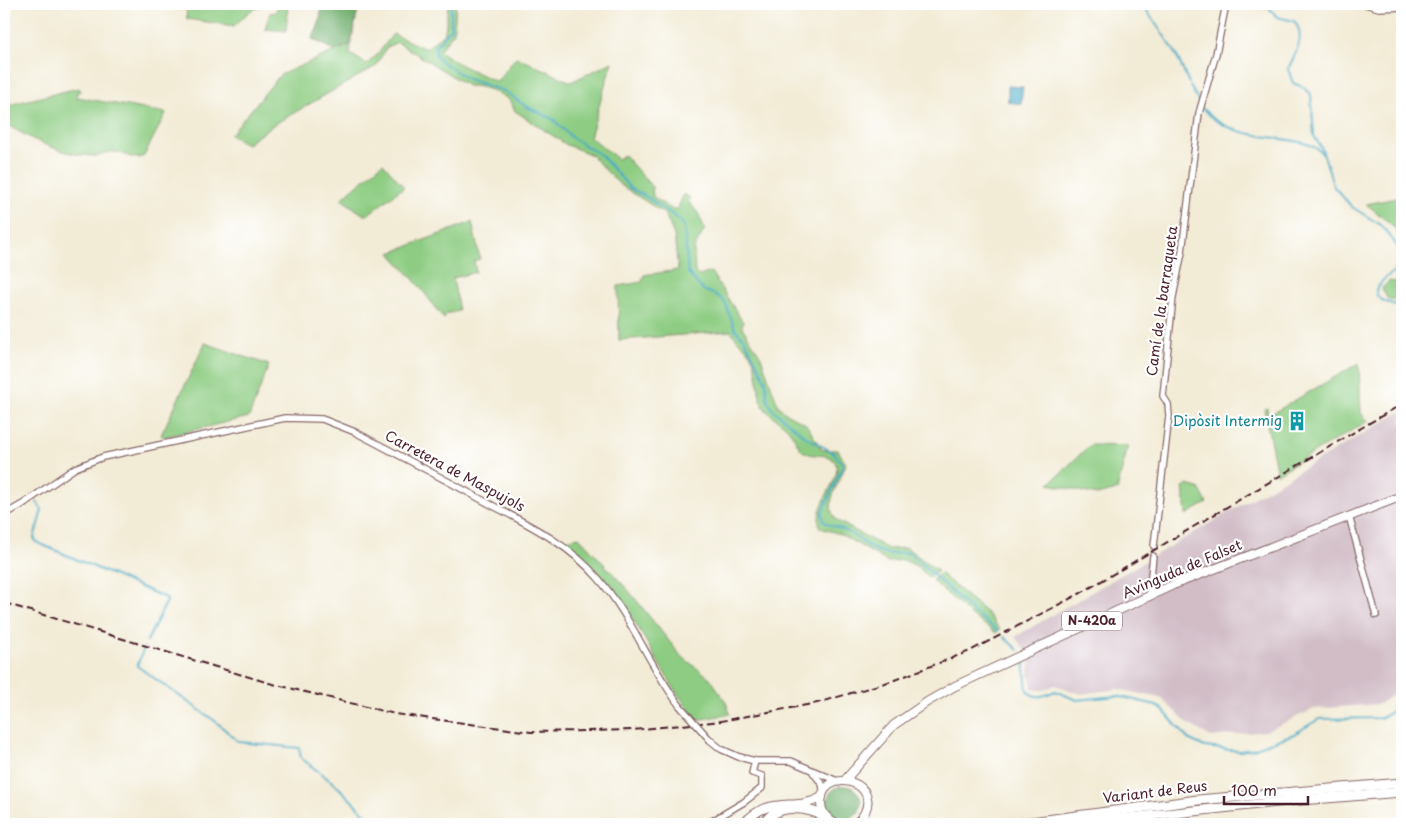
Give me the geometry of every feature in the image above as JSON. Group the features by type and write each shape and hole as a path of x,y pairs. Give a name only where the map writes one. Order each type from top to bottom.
{"highway":[{"name":"Variant de Reus","path":"1016,824 1198,800 1402,783"},
{"name":"Variant de Reus","path":"1072,824 1402,792"},
{"path":"764,824 771,815 782,810 806,810 826,817"},
{"path":"1122,824 1164,815"}],"main road":[{"name":"Avinguda de Falset","path":"823,795 859,767 878,740 894,725 927,702 993,667 1231,560 1402,496"},
{"path":"856,823 864,814 867,804 866,795 859,785 859,767"},
{"path":"841,780 859,785"},
{"path":"823,795 822,807 826,817 836,824"},
{"path":"743,824 755,813 772,805 808,804 823,795"}],"street":[{"name":"Camí de la barraqueta","path":"1154,546 1169,416 1168,404 1163,396 1172,297 1182,252 1199,112 1216,54 1226,4"},
{"path":"1365,4 1379,8 1402,7"},
{"name":"Carretera de Maspujols","path":"4,514 27,501 74,468 103,456 266,420 301,417 329,421 355,432 516,518 574,555 597,576 621,607 664,684 680,706 710,740 728,753 755,761 786,760 808,767 830,780 841,780"},
{"path":"1349,516 1376,615"},
{"path":"1148,596 1153,556"},
{"path":"707,824 744,802 762,788 762,776 752,773 755,761"},
{"path":"808,767 820,779 823,795"}],"shaded area":[{"path":"1402,411 1402,688 1379,704 1314,709 1266,731 1211,737 1187,723 1161,698 1117,689 1081,694 1055,685 1044,690 1033,689 1029,675 1031,658 1015,637"}],"green space":[{"path":"189,4 266,4 250,11 234,26 187,19 186,9"},
{"path":"278,4 288,4 286,31 265,29 270,13 276,12"},
{"path":"318,4 359,4 351,44 335,51 312,39 320,17"},
{"path":"448,4 456,4 454,32 439,51 461,65 497,82 516,57 571,82 612,62 590,137 618,159 624,155 652,187 653,197 671,209 677,209 684,194 690,198 688,201 698,213 705,229 694,248 695,272 699,276 711,272 743,322 742,327 761,357 778,405 784,412 806,424 822,450 838,450 846,464 832,499 832,513 836,520 888,549 907,548 938,571 929,578 918,567 904,560 888,562 840,534 820,528 820,510 835,477 836,464 829,457 804,452 788,429 765,409 759,394 756,369 752,357 731,331 619,340 618,286 642,282 644,275 678,270 674,235 665,214 619,184 590,154 567,145 515,111 511,102 506,98 484,88 468,86 397,42 386,48 376,66 273,125 247,144 230,135 280,75 351,44 350,54 367,64 376,56 393,34 426,49 445,32"},
{"path":"78,88 81,91 77,92 77,97 166,113 144,156 136,158 118,152 95,156 70,153 36,141 4,123 4,106"},
{"path":"383,163 404,187 367,215 364,215 341,199"},
{"path":"1402,197 1402,236 1391,224 1366,204"},
{"path":"472,222 480,259 474,261 476,272 453,278 459,311 445,314 444,319 420,287 390,253"},
{"path":"1402,278 1402,303 1387,298 1382,288 1389,281 1396,282"},
{"path":"205,343 269,365 249,417 164,437 161,435"},
{"path":"1359,363 1361,413 1368,421 1277,474 1264,409 1267,408 1268,416"},
{"path":"1090,445 1128,446 1117,490 1097,495 1049,484"},
{"path":"1187,485 1199,488 1207,503 1186,515 1183,487"},
{"path":"579,537 629,591 681,656 710,678 726,702 730,714 697,720 666,676 631,616 615,593 595,570 566,542"},
{"path":"940,573 989,615 1000,630 996,633 972,616 932,580"},
{"path":"844,786 851,787 856,791 860,796 860,810 856,815 851,819 844,820 837,819 832,815 828,810 827,803 828,796 832,791 837,787"}],"water":[{"path":"1008,86 1023,87 1021,104 1008,102"}],"waterway":[{"path":"451,4 451,28 435,47 436,56 442,62 468,79 504,91 527,107 553,119 572,138 601,155 630,188 680,220 684,226 688,273 703,290 716,295 724,301 735,329 744,339 766,382 767,399 772,409 806,437 834,453 843,465 822,513 824,522 847,531 879,552 911,554 973,612 998,631"},
{"path":"1142,4 1174,50 1189,83"},
{"path":"1266,4 1277,17 1294,21 1298,27 1300,39 1288,69 1293,83 1303,87 1311,95 1314,136 1322,149 1334,187 1352,207 1382,226 1398,247 1402,257"},
{"path":"1190,86 1199,102"},
{"path":"1202,108 1216,120 1232,129 1250,134 1300,142 1312,146 1322,153"},
{"path":"1402,265 1383,280 1376,290 1377,296 1383,301 1402,307"},
{"path":"37,502 42,510 34,538 36,542 166,598 167,601 147,641"},
{"path":"1004,637 1018,650"},
{"path":"144,648 137,666 215,721 239,742 299,748 301,758 336,785 375,824"},
{"path":"1024,660 1027,691 1034,696 1044,696 1055,691 1077,700 1117,696 1152,704 1162,709 1188,739 1205,747 1239,751 1253,749 1294,734 1319,719 1381,718 1402,705"}],"railway":[{"path":"4,603 269,683 395,714 531,732 633,730 721,721 817,703 892,681 970,651 1081,593 1402,404"}],"place":[{"name":"Dipòsit Intermig","path":"1297,421"}]}
